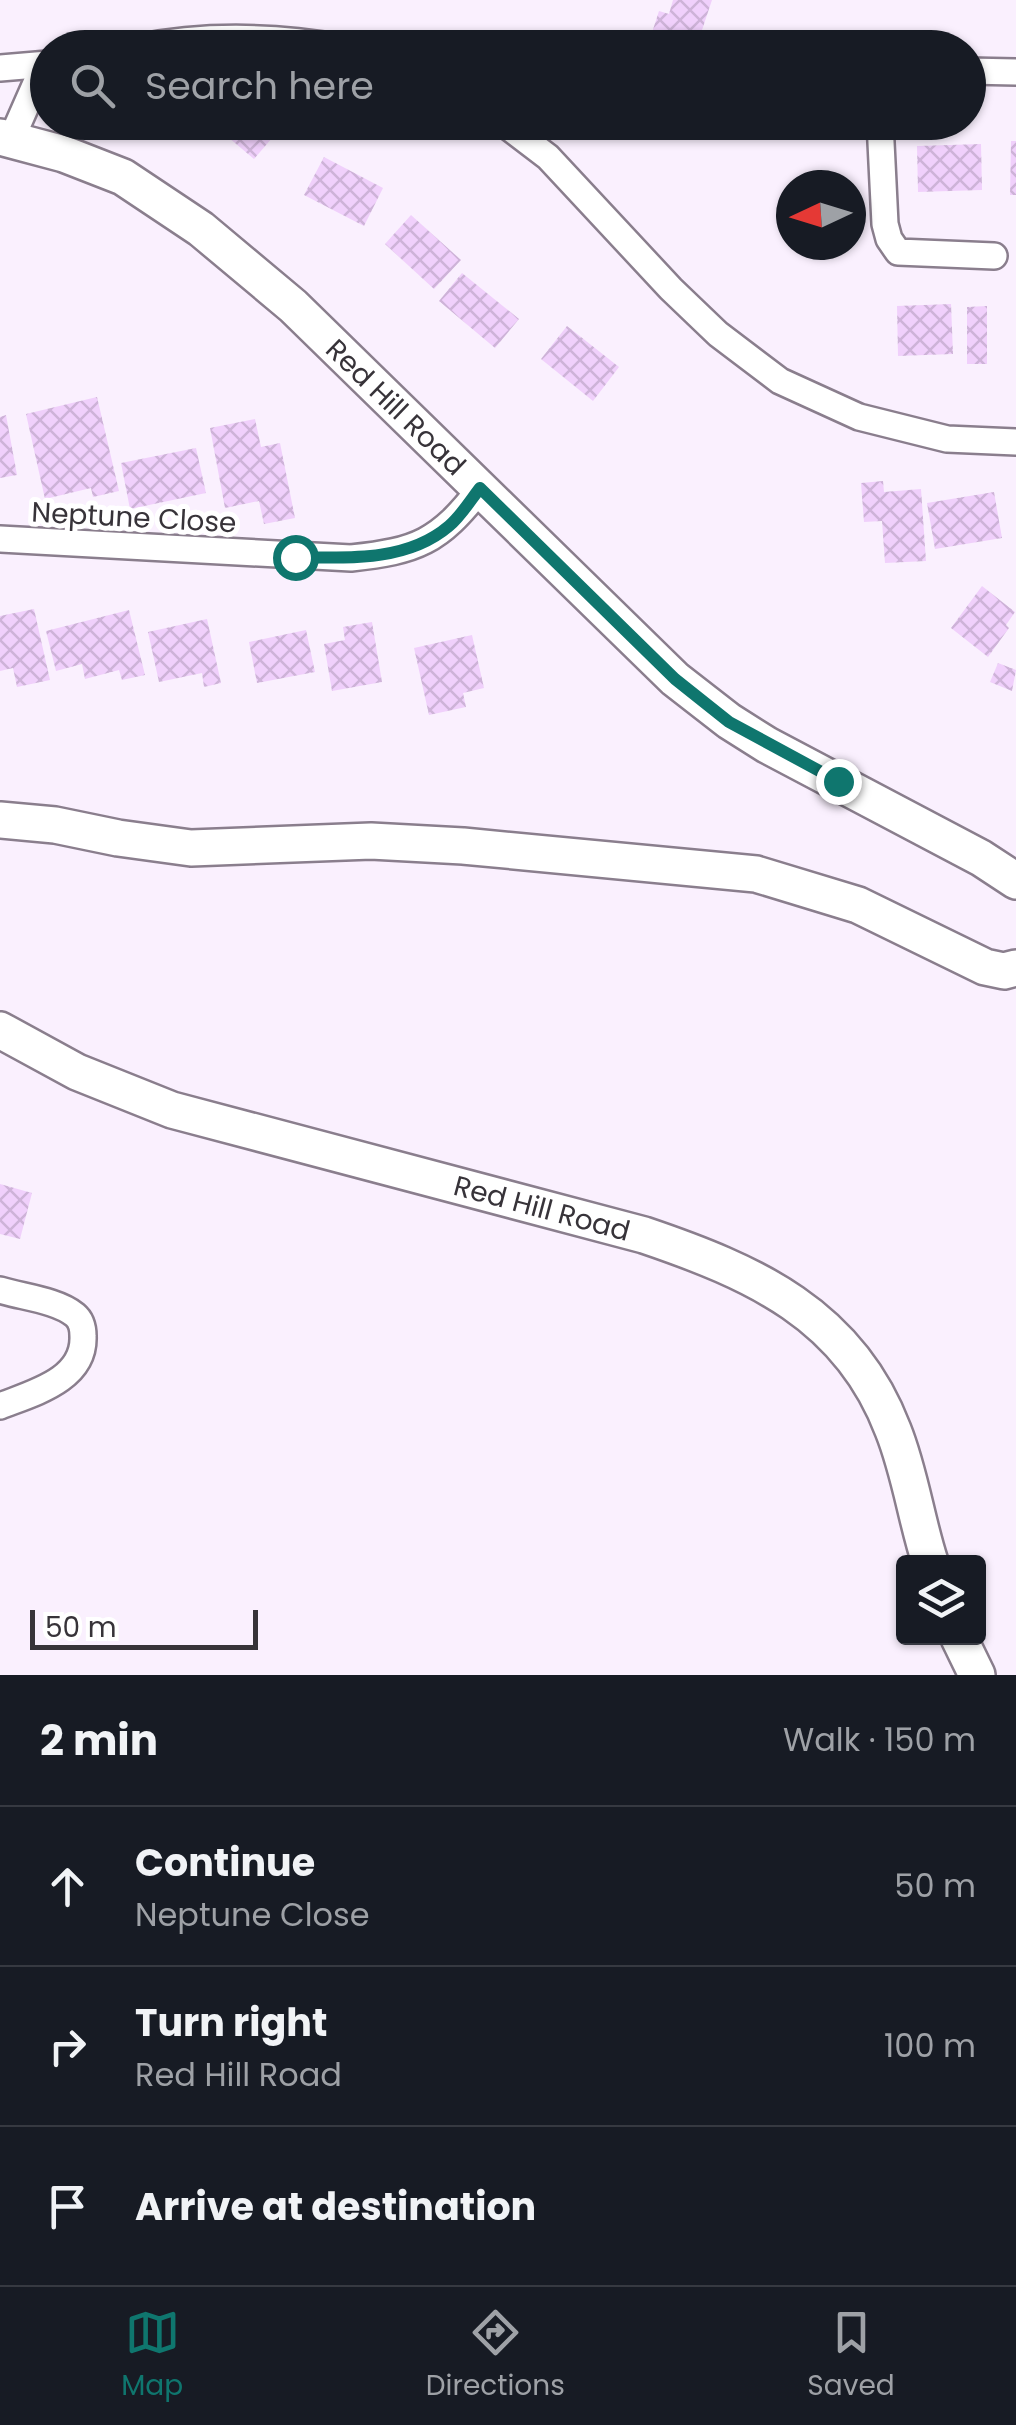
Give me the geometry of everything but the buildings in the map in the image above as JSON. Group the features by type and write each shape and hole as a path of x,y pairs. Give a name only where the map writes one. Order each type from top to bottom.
{"street":[{"path":"0,68 30,66"},
{"path":"986,71 1016,72"},
{"path":"6,138 30,94"},
{"name":"Red Hill Road","path":"6,138 64,154 123,177 201,229 293,306 675,679 729,722 981,858 1016,881"},
{"path":"525,140 548,158 718,334 780,381 859,417 947,438 1016,442"},
{"path":"881,140 885,224 898,252 994,256"},
{"name":"Neptune Close","path":"0,540 351,558 392,553 424,542 450,526 480,488"},
{"path":"0,820 38,822 191,848 372,841 756,874 858,905 986,968 1016,968"},
{"name":"Red Hill Road","path":"0,1030 77,1072 172,1110 644,1235 721,1261 776,1289 840,1342 878,1398 894,1430 928,1555"},
{"path":"0,1290 73,1313 82,1323 84,1340 79,1360 69,1375 0,1406"},
{"path":"962,1645 977,1675"}],"route":[{"path":"295,557 351,558 392,553 424,542 450,526 480,488 675,679 729,722 838,781"}]}
